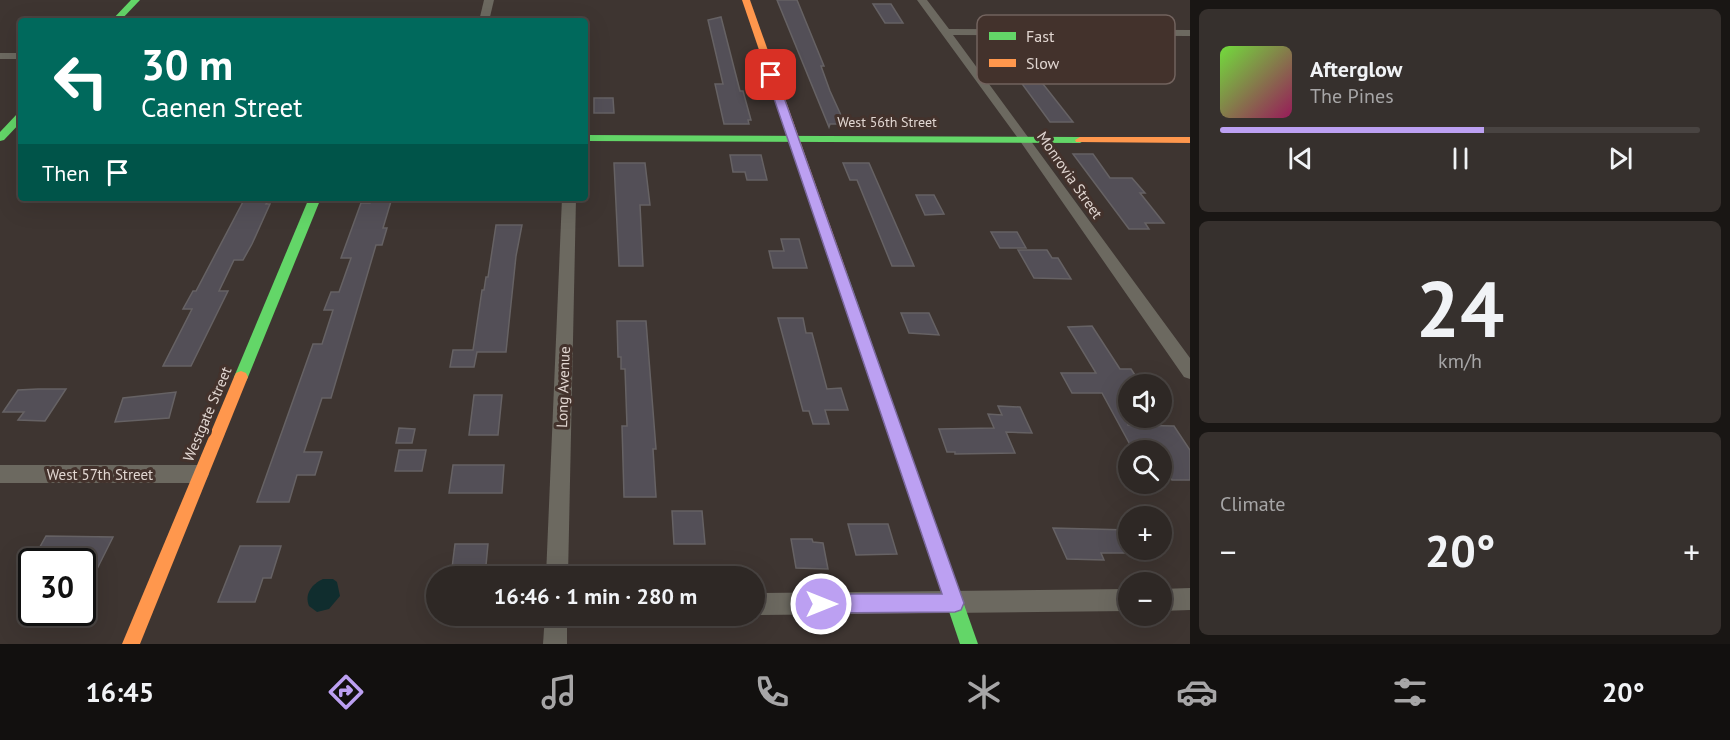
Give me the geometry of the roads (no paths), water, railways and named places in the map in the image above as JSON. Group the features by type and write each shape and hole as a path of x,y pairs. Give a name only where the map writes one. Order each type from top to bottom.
{"street":[{"path":"118,18 136,0"},
{"path":"485,18 489,0"},
{"path":"746,0 969,644"},
{"name":"Monrovia Street","path":"921,0 977,75"},
{"path":"946,33 977,33"},
{"path":"0,56 18,56"},
{"name":"Monrovia Street","path":"984,84 1190,372"},
{"path":"0,138 18,119"},
{"name":"West 56th Street","path":"588,138 1190,140"},
{"name":"Westgate Street","path":"131,644 199,474 314,201"},
{"name":"Long Avenue","path":"557,566 569,201"},
{"name":"West 57th Street","path":"0,474 199,474"},
{"path":"1172,600 1190,599"},
{"path":"765,604 1118,600"},
{"path":"555,644 556,626"}],"water":[{"path":"323,579 333,579 337,582 340,596 329,609 317,612 309,606 308,594 315,584"}]}
